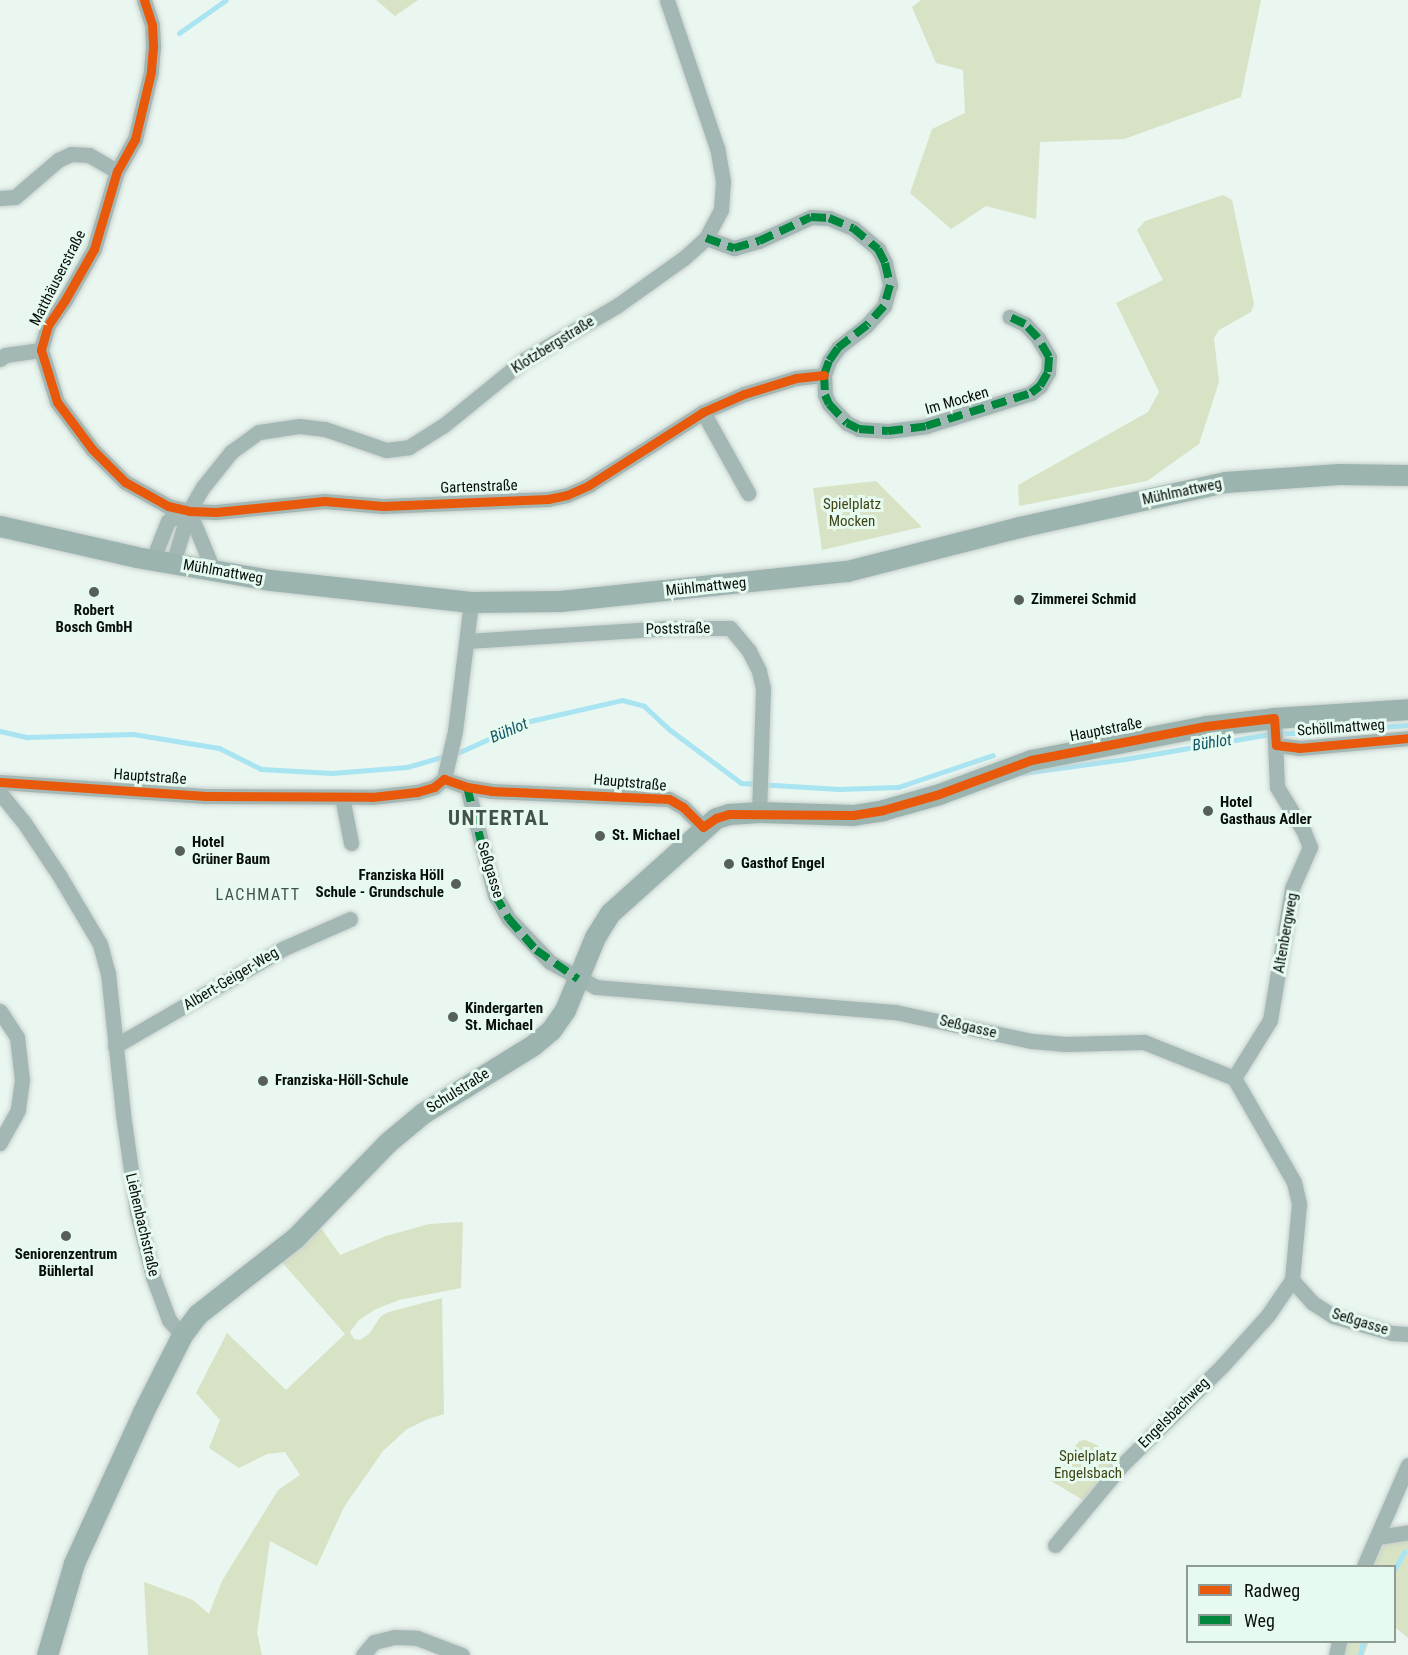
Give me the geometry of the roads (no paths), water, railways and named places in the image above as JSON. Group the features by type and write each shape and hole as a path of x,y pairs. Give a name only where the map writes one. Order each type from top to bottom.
{"street":[{"name":"Matthäuserstraße","path":"144,0 152,25 151,72 135,139 117,171 94,249 48,325 41,350 57,402 92,448 125,482 168,506 189,512"},
{"name":"Klotzbergstraße","path":"163,561 168,521 189,512 203,487 231,452 259,432 298,426 325,429 386,450 409,447 444,425 524,360 618,305 684,258 706,238 721,210 723,181 717,148 667,0"},
{"path":"0,198 15,196 58,160 71,154 89,155 117,171"},
{"path":"706,238 734,248 759,241 811,217 829,218 853,228 878,249 885,263 890,285 884,306 867,325 838,348 824,375"},
{"name":"Im Mocken","path":"824,375 825,395 829,404 847,423 859,429 888,431 926,426 1005,403 1031,393 1040,386 1048,372 1048,357 1038,338 1025,324 1010,317"},
{"path":"0,359 5,355 41,350"},
{"name":"Gartenstraße","path":"189,512 216,512 324,501 383,506 548,499 567,495 589,485 703,412 744,394 796,378 824,375"},
{"path":"703,412 748,493"},
{"name":"Mühlmattweg","path":"0,526 214,572 471,602 560,601 847,571 1019,527 1226,482 1339,474 1408,475"},
{"path":"189,512 214,572"},
{"path":"446,773 455,731 471,602"},
{"name":"Poststraße","path":"467,641 666,628 730,628 749,651 759,671 763,688 759,806"},
{"name":"Hauptstraße","path":"0,782 206,796 372,797 417,792 434,787 446,773 467,788 669,799 683,807 703,827 729,813 759,806 853,815 883,810 939,794 1031,760 1206,726 1408,709"},
{"name":"Altenbergweg","path":"1234,1078 1270,1020 1292,888 1310,847 1303,830 1277,787 1274,722"},
{"name":"Schöllmattweg","path":"1276,745 1299,748 1408,738"},
{"name":"Seßgasse","path":"467,788 495,895 509,919 536,950 578,980 596,987 895,1012 1032,1041 1066,1044 1144,1042 1234,1078"},
{"name":"Liehenbachstraße","path":"0,794 23,821 59,875 100,944 108,972 136,1212 157,1288 169,1320 182,1335"},
{"path":"342,797 351,843"},
{"name":"Schulstraße","path":"182,1335 217,1297 271,1258 312,1222 387,1143 423,1113 533,1045 551,1030 565,1010 595,937 610,913 703,827"},
{"name":"Albert-Geiger-Weg","path":"115,1046 284,948 350,919"},
{"path":"0,1011 17,1037 22,1080 18,1110 0,1143"},
{"path":"1234,1078 1294,1182 1299,1204 1292,1280"},
{"name":"Seßgasse","path":"1292,1280 1313,1303 1333,1316 1392,1333 1408,1334"},
{"name":"Engelsbachweg","path":"1055,1545 1122,1465 1222,1365 1268,1315 1292,1280"},
{"path":"47,1655 74,1563 182,1335"},
{"path":"1364,1565 1408,1465"},
{"path":"1378,1537 1408,1532"},
{"path":"363,1655 374,1642 394,1637 417,1638 462,1655"}],"waterway":[{"path":"179,33 226,0"},
{"name":"Bühlot","path":"0,731 27,737 133,734 219,748 261,769 332,773 407,767 462,751 526,722 622,700 644,706 670,730 741,783 839,789 898,787 993,755"},
{"name":"Bühlot","path":"1022,773 1125,759 1264,735 1408,725"},
{"path":"1396,1566 1404,1552"},
{"path":"1360,1655 1363,1643"}],"place":[{"name":"Robert Bosch GmbH","path":"94,592"},
{"name":"Zimmerei Schmid","path":"1019,600"},
{"name":"Hotel Gasthaus Adler","path":"1208,811"},
{"name":"St. Michael","path":"600,836"},
{"name":"Hotel Grüner Baum","path":"180,851"},
{"name":"Gasthof Engel","path":"729,864"},
{"name":"Franziska Höll Schule - Grundschule","path":"456,884"},
{"name":"Kindergarten St. Michael","path":"453,1017"},
{"name":"Franziska-Höll-Schule","path":"263,1081"},
{"name":"Seniorenzentrum Bühlertal","path":"66,1236"}],"district":[{"name":"UNTERTAL","path":"499,818"},
{"name":"LACHMATT","path":"258,895"}],"park label":[{"name":"Spielplatz Mocken","path":"852,512"},
{"name":"Spielplatz Engelsbach","path":"1088,1464"}]}
